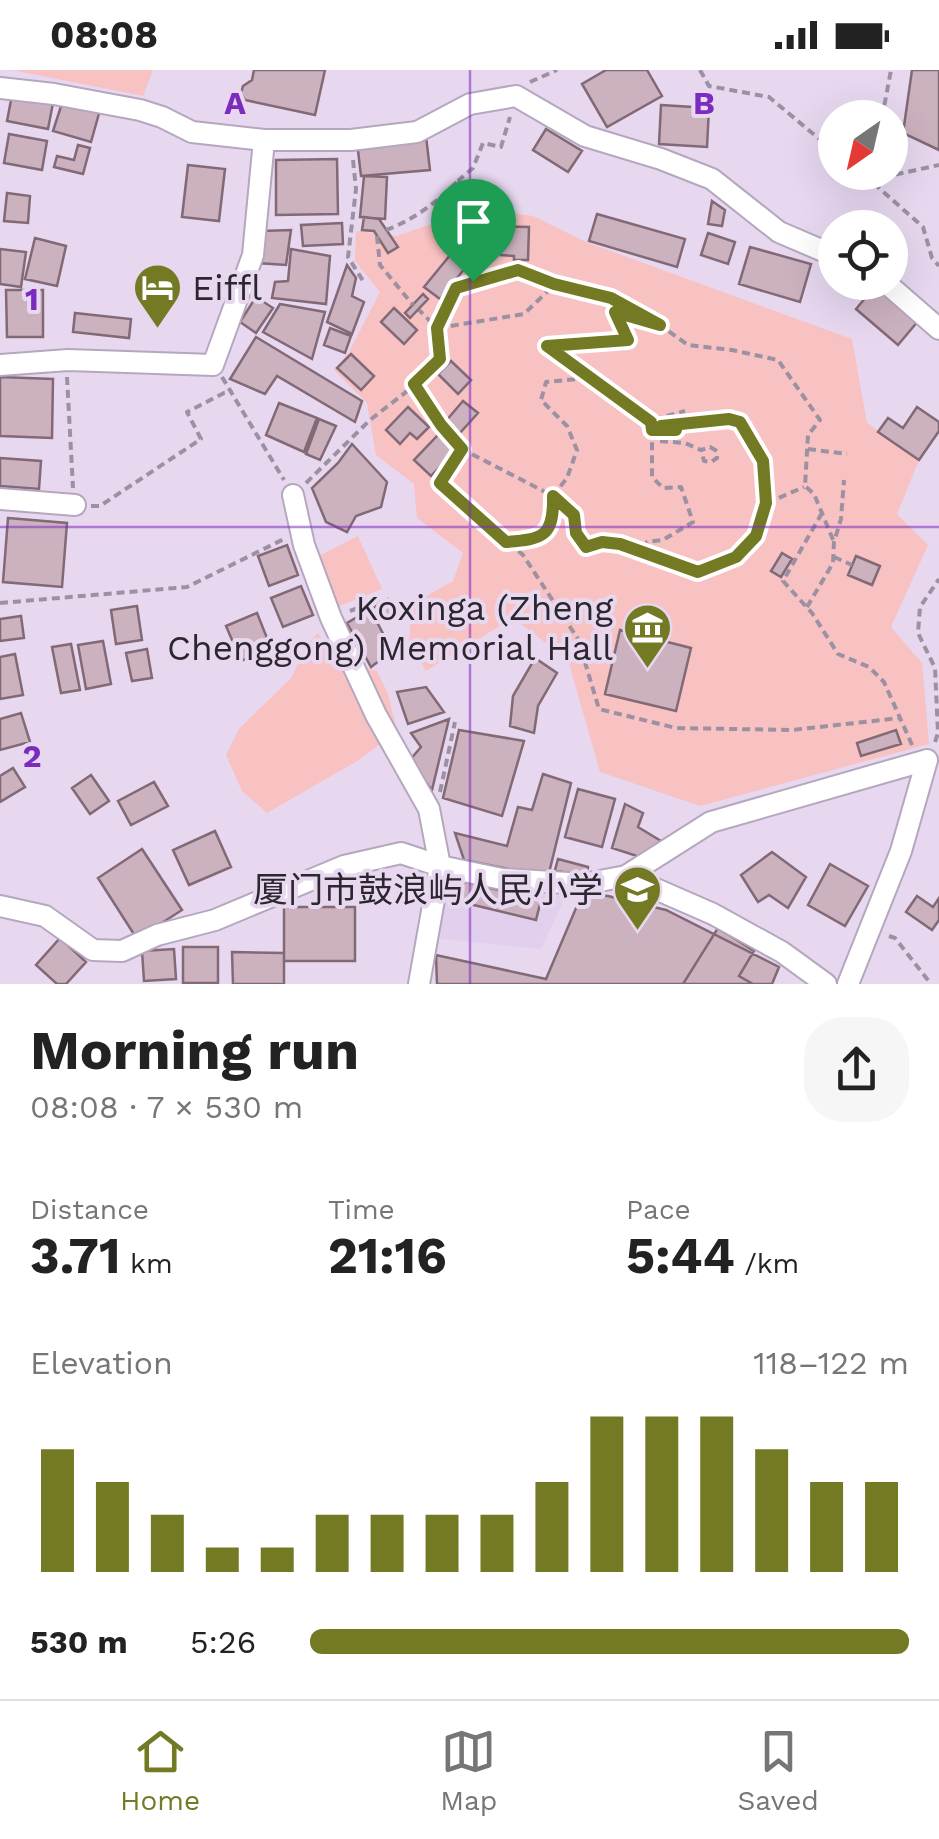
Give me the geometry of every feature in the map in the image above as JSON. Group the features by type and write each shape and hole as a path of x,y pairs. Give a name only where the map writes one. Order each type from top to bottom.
{"street":[{"path":"0,88 140,110 162,116 192,132 264,140 352,140 417,132 470,104 516,96 585,136 712,179 779,232 818,249"},
{"path":"0,365 68,360 213,365 253,255 264,140"},
{"path":"906,300 939,328"},
{"path":"293,495 304,545 332,618 376,715 429,809 440,866 419,984"},
{"path":"0,500 74,505"},
{"path":"0,906 44,916 93,950 122,951 157,935 214,920 344,866 401,853 502,879 584,884 626,876 712,822 928,760"},
{"path":"848,984 902,851 928,760"},
{"path":"626,876 712,914 782,952 826,984"}],"path":[{"path":"386,230 441,199 473,168 482,143 501,147 516,96 528,82 557,70"},
{"path":"700,70 710,86 768,98 818,138"},
{"path":"885,100 891,70"},
{"path":"352,140 356,189 348,257 365,284"},
{"path":"908,172 939,165"},
{"path":"459,180 468,192"},
{"path":"881,190 923,227 932,258 939,266"},
{"path":"377,236 380,265 413,305"},
{"path":"213,365 293,495 440,359 437,328 456,288 518,270 554,284 611,298 688,345 778,360 820,420 808,436 805,486"},
{"path":"437,328 524,314 554,284"},
{"path":"418,310 437,328"},
{"path":"652,430 676,427 658,426 547,346 628,340 615,312 660,325"},
{"path":"66,367 74,505 100,506 201,439 187,412 233,392"},
{"path":"506,542 536,539 547,532 553,516 553,496 567,478 577,450 567,426 540,400 546,382 590,378"},
{"path":"414,384 462,449 553,496 574,515 576,533 586,547 602,542"},
{"path":"673,442 661,435 660,418 685,411"},
{"path":"590,536 643,550 698,572 736,557 756,536 766,503 763,461 740,422 719,417 687,419"},
{"path":"652,430 658,426 729,419"},
{"path":"643,550 647,542 663,540 693,522 680,487 663,488 652,477 652,430"},
{"path":"660,441 685,443 701,450 710,447 716,451 716,458 708,462"},
{"path":"462,449 440,483 523,556 578,639 599,708 676,728 792,730 900,718"},
{"path":"808,449 847,454"},
{"path":"701,450 701,456 708,462"},
{"path":"708,462 710,454"},
{"path":"807,607 834,563 844,480"},
{"path":"766,503 805,486"},
{"path":"805,486 814,494 834,542"},
{"path":"822,512 783,581 807,607 838,654 869,667 884,682 914,748 928,760 938,734 935,668 918,633 920,606 939,578"},
{"path":"0,603 187,586 300,531"},
{"path":"834,557 852,565"},
{"path":"332,618 380,600"},
{"path":"429,809 439,795 455,722"},
{"path":"868,932 895,938 932,984"}],"shaded area":[{"path":"12,70 153,70 143,96"},
{"path":"477,208 533,216 586,242 852,339 867,423 919,460 897,514 928,545 891,627 922,663 929,744 700,806 600,772 568,660 513,618 426,671 409,642 412,604 453,581 463,553 417,518 414,484 376,455 367,403 334,370 349,352 380,292 355,261 356,231 397,236"},
{"path":"358,536 382,589 337,607 315,558"},
{"path":"318,633 334,660 377,671 388,694 397,731 359,760 267,813 242,791 226,755 239,729 291,678 308,643"},
{"path":"445,882 567,894 541,949 440,939"}],"building":[{"path":"254,70 325,70 315,115 245,100 243,86 252,80"},
{"path":"606,70 647,70 662,96 607,127 582,84"},
{"path":"912,70 939,70 939,150 908,135"},
{"path":"12,95 53,103 48,129 7,121"},
{"path":"63,100 100,110 91,142 53,131"},
{"path":"661,105 709,108 707,147 659,144"},
{"path":"546,129 582,151 568,172 533,150"},
{"path":"9,134 47,141 42,170 4,163"},
{"path":"426,136 430,170 361,176 357,142"},
{"path":"78,145 90,148 83,174 54,167 57,156 74,160"},
{"path":"337,159 338,214 276,215 276,160"},
{"path":"188,165 225,169 219,221 182,217"},
{"path":"364,176 387,177 385,219 360,217"},
{"path":"7,193 30,196 28,223 4,221"},
{"path":"712,201 725,210 722,226 708,224"},
{"path":"597,214 685,239 677,267 589,241"},
{"path":"364,217 379,219 398,247 388,253 374,231 362,230"},
{"path":"342,223 343,244 303,246 301,225"},
{"path":"487,226 529,227 528,260 486,251"},
{"path":"291,230 286,265 257,263 261,231"},
{"path":"708,233 735,242 728,264 701,255"},
{"path":"35,238 66,246 57,286 25,279"},
{"path":"750,247 811,264 800,302 739,284"},
{"path":"0,249 26,252 21,287 0,284"},
{"path":"291,249 330,256 326,304 272,298 275,282 288,281"},
{"path":"451,254 466,267 440,299 424,287"},
{"path":"347,265 356,278 352,296 364,302 352,334 327,322"},
{"path":"6,290 43,290 43,337 7,337"},
{"path":"423,294 428,299 410,318 405,313"},
{"path":"256,297 273,308 256,333 240,322"},
{"path":"864,300 896,300 919,320 898,345 856,309"},
{"path":"280,304 325,312 312,359 263,332"},
{"path":"394,308 417,330 404,344 381,322"},
{"path":"75,313 131,319 129,338 73,332"},
{"path":"330,328 351,336 345,353 324,345"},
{"path":"256,337 362,401 355,422 277,376 265,394 230,379"},
{"path":"351,354 374,376 361,390 337,368"},
{"path":"451,361 471,380 458,394 438,374"},
{"path":"0,377 53,379 52,438 0,436"},
{"path":"463,401 478,413 459,434 445,422"},
{"path":"279,403 317,418 304,452 266,435"},
{"path":"408,407 429,427 417,439 410,433 400,444 386,430"},
{"path":"917,407 939,422 939,431 919,460 878,432 888,418 903,428"},
{"path":"319,419 336,426 320,460 306,454"},
{"path":"438,435 456,451 431,476 414,460"},
{"path":"352,444 387,482 381,507 356,516 347,532 326,522 312,488"},
{"path":"0,458 41,461 39,489 0,486"},
{"path":"8,518 67,523 62,587 3,582"},
{"path":"287,545 298,575 269,586 258,556"},
{"path":"782,553 792,559 781,577 771,571"},
{"path":"856,556 880,566 872,585 848,575"},
{"path":"301,586 313,615 283,627 271,598"},
{"path":"388,599 394,612 377,622 392,651 371,667 347,623"},
{"path":"137,606 142,640 116,644 111,610"},
{"path":"257,613 271,648 241,661 226,626"},
{"path":"21,616 24,638 0,641 0,619"},
{"name":"Koxinga (Zheng Chenggong) Memorial Hall","path":"620,630 691,648 676,711 605,694"},
{"path":"103,641 111,684 86,689 78,645"},
{"path":"71,644 80,690 61,693 52,647"},
{"path":"147,649 152,678 132,681 126,653"},
{"path":"15,654 23,695 0,699 0,657"},
{"path":"535,658 557,673 538,706 534,733 510,726 513,696"},
{"path":"426,687 444,712 408,724 397,692"},
{"path":"21,713 30,742 0,750 0,719"},
{"path":"449,719 432,790 409,761 421,747 411,733"},
{"path":"459,730 524,741 502,816 443,798"},
{"path":"896,730 901,744 861,756 857,743"},
{"path":"13,768 25,787 0,802 0,776"},
{"path":"543,774 571,783 548,877 464,860 455,833 507,846 518,807 532,810"},
{"path":"91,775 109,801 90,814 72,788"},
{"path":"154,782 168,806 131,825 118,801"},
{"path":"578,789 615,799 602,847 565,837"},
{"path":"625,804 643,813 638,827 661,841 654,858 612,848"},
{"path":"215,831 231,867 189,885 173,850"},
{"path":"142,849 182,910 137,939 98,878"},
{"path":"772,852 806,877 788,908 769,895 758,902 741,875"},
{"path":"558,859 588,867 586,878 555,870"},
{"path":"830,864 868,886 845,926 808,905"},
{"path":"457,880 541,900 536,920 453,900"},
{"name":"厦门市鼓浪屿人民小学","path":"582,894 666,910 779,967 772,984 437,984 436,955 546,979"},
{"path":"917,896 933,907 939,898 939,920 932,930 906,912"},
{"path":"284,907 355,907 355,961 284,961"},
{"path":"718,928 754,951 739,976 753,984 683,984"},
{"path":"60,938 86,962 66,984 57,984 36,965"},
{"path":"183,947 218,947 218,983 183,983"},
{"path":"174,949 176,979 144,981 142,951"},
{"path":"232,952 284,953 284,984 233,984"}],"place":[{"name":"Eiffl","path":"157,330"},
{"name":"Koxinga (Zheng Chenggong) Memorial Hall","path":"648,670"},
{"name":"厦门市鼓浪屿人民小学","path":"638,932"}],"route":[{"path":"518,270 554,284 611,298 660,325 615,312 628,340 547,346 651,422 652,430 676,430 661,426 729,419 740,422 763,461 766,503 756,536 736,557 698,572 620,544 602,542 586,547 576,533 574,515 553,496 553,516 547,532 536,539 506,542 440,483 462,449 414,384 440,359 437,328 456,288 473,281 518,270"}]}
